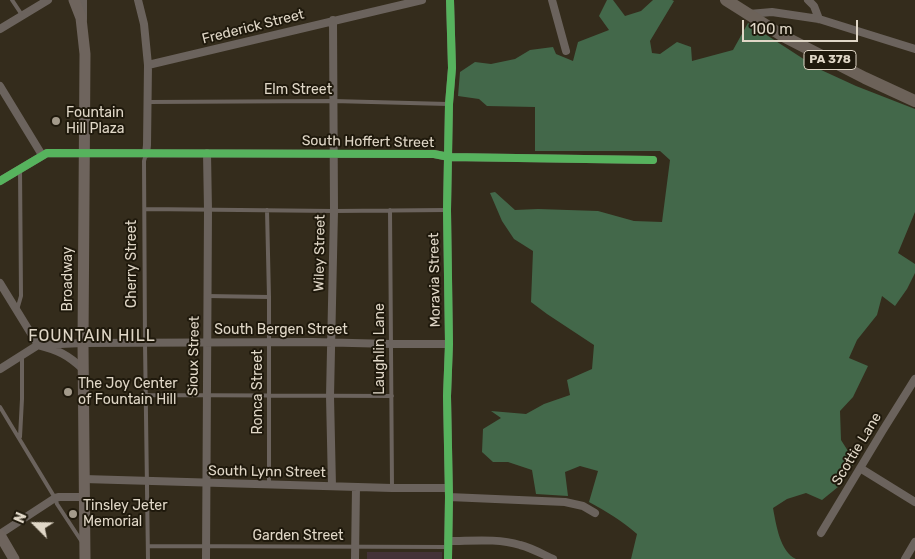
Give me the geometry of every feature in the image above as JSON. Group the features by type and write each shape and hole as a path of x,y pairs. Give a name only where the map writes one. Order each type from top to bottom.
{"main road":[{"name":"Broadway","path":"74,0 81,18 85,63 83,370 86,559"},
{"name":"PA 378","path":"726,0 783,36 915,101"},
{"path":"0,534 14,559"}],"street":[{"path":"0,29 48,0"},
{"path":"83,0 84,38"},
{"name":"Cherry Street","path":"138,0 144,24 148,65 148,145 146,154"},
{"name":"Frederick Street","path":"148,65 422,0"},
{"path":"552,0 566,51"},
{"path":"808,0 814,6 819,19"},
{"name":"Moravia Street","path":"448,559 447,210 449,104 452,68 452,1"},
{"path":"749,14 772,12 819,19 915,49"},
{"name":"Wiley Street","path":"332,486 330,396 334,211 333,20"},
{"path":"0,86 42,155 0,181"},
{"name":"South Hoffert Street","path":"42,155 47,153 434,154 448,158 653,160"},
{"name":"Sioux Street","path":"206,559 207,154"},
{"path":"0,283 38,345 64,353 83,370"},
{"name":"South Bergen Street","path":"38,345 83,343 331,342 448,344"},
{"path":"0,368 38,345"},
{"name":"Scottie Lane","path":"821,533 915,379"},
{"path":"860,468 915,502"},
{"name":"South Lynn Street","path":"84,478 392,488 565,502 583,506 595,513"},
{"path":"355,559 356,487"},
{"path":"0,534 55,498 85,497"},
{"path":"448,544 494,541 510,543 526,547 553,559"},
{"path":"905,559 915,542"}],"lane":[{"path":"12,0 22,16"},
{"name":"Elm Street","path":"148,102 333,101 449,104"},
{"name":"Cherry Street","path":"146,154 144,161 144,343 148,559"},
{"path":"17,310 21,296 20,168"},
{"path":"145,209 447,210"},
{"name":"Ronca Street","path":"267,210 269,484"},
{"name":"Laughlin Lane","path":"390,210 392,488"},
{"path":"207,296 269,297"},
{"path":"20,439 22,355"},
{"path":"146,395 392,396"},
{"path":"0,407 57,504 85,547"},
{"name":"Garden Street","path":"148,546 355,547 448,544"}],"shaded area":[{"path":"367,552 442,552 442,559 367,559"}],"green space":[{"path":"607,0 613,0 625,16 641,11 653,0 674,1 650,41 652,53 660,54 677,42 691,47 692,61 733,50 748,23 819,69 915,109 915,212 898,253 915,264 915,273 895,306 882,296 877,315 857,340 849,358 868,366 853,397 840,411 841,440 855,462 838,487 822,500 806,493 787,499 773,508 782,544 796,559 631,559 637,534 614,516 589,502 598,471 580,466 565,472 568,496 536,494 532,470 508,462 493,462 482,452 483,429 501,418 491,411 526,414 544,404 570,395 567,380 592,369 594,345 531,302 533,251 514,239 502,221 490,193 495,192 515,210 598,211 634,221 662,222 670,160 660,151 535,151 535,107 487,106 479,99 458,96 460,72 475,62 491,64 515,59 530,50 553,47 556,54 573,61 578,42 609,30 599,16"}],"cycle path":[{"path":"448,559 447,396 449,344 447,210 449,104 452,68 450,0"},
{"path":"0,181 47,153 434,154 449,157 653,160"}],"place":[{"name":"Fountain Hill Plaza","path":"56,121"},
{"name":"The Joy Center of Fountain Hill","path":"68,392"},
{"name":"Tinsley Jeter Memorial","path":"73,514"}],"district":[{"name":"FOUNTAIN HILL","path":"92,336"}]}
